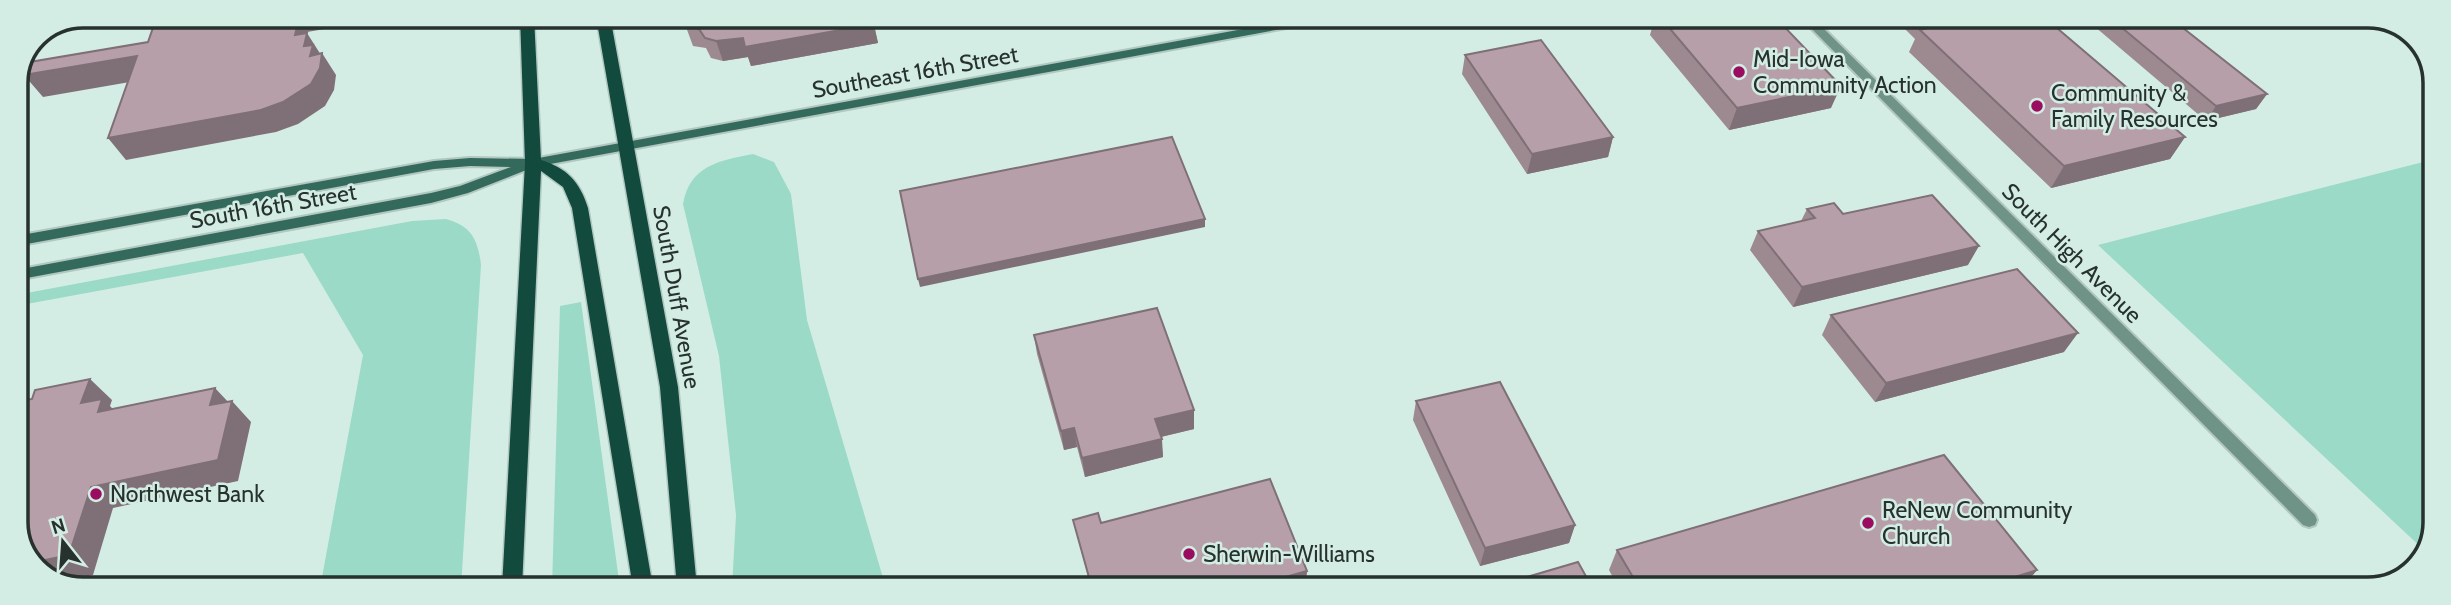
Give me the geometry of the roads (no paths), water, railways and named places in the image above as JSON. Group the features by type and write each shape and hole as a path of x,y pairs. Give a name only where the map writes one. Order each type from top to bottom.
{"main road":[{"path":"513,577 533,163 527,28"},
{"name":"South Duff Avenue","path":"605,28 669,387 686,577"},
{"name":"Southeast 16th Street","path":"626,146 1270,28"},
{"name":"South 16th Street","path":"28,273 431,198 463,190 533,163 626,146"},
{"name":"South 16th Street","path":"28,239 434,165 470,162 533,163"},
{"path":"533,163 568,178 576,192 641,577"}],"street":[{"name":"South High Avenue","path":"1817,28 2309,520"}],"place":[{"name":"Mid-Iowa Community Action","path":"1739,72"},
{"name":"Community & Family Resources","path":"2037,106"},
{"name":"Northwest Bank","path":"96,494"},
{"name":"ReNew Community Church","path":"1868,523"},
{"name":"Sherwin-Williams","path":"1189,554"}]}
